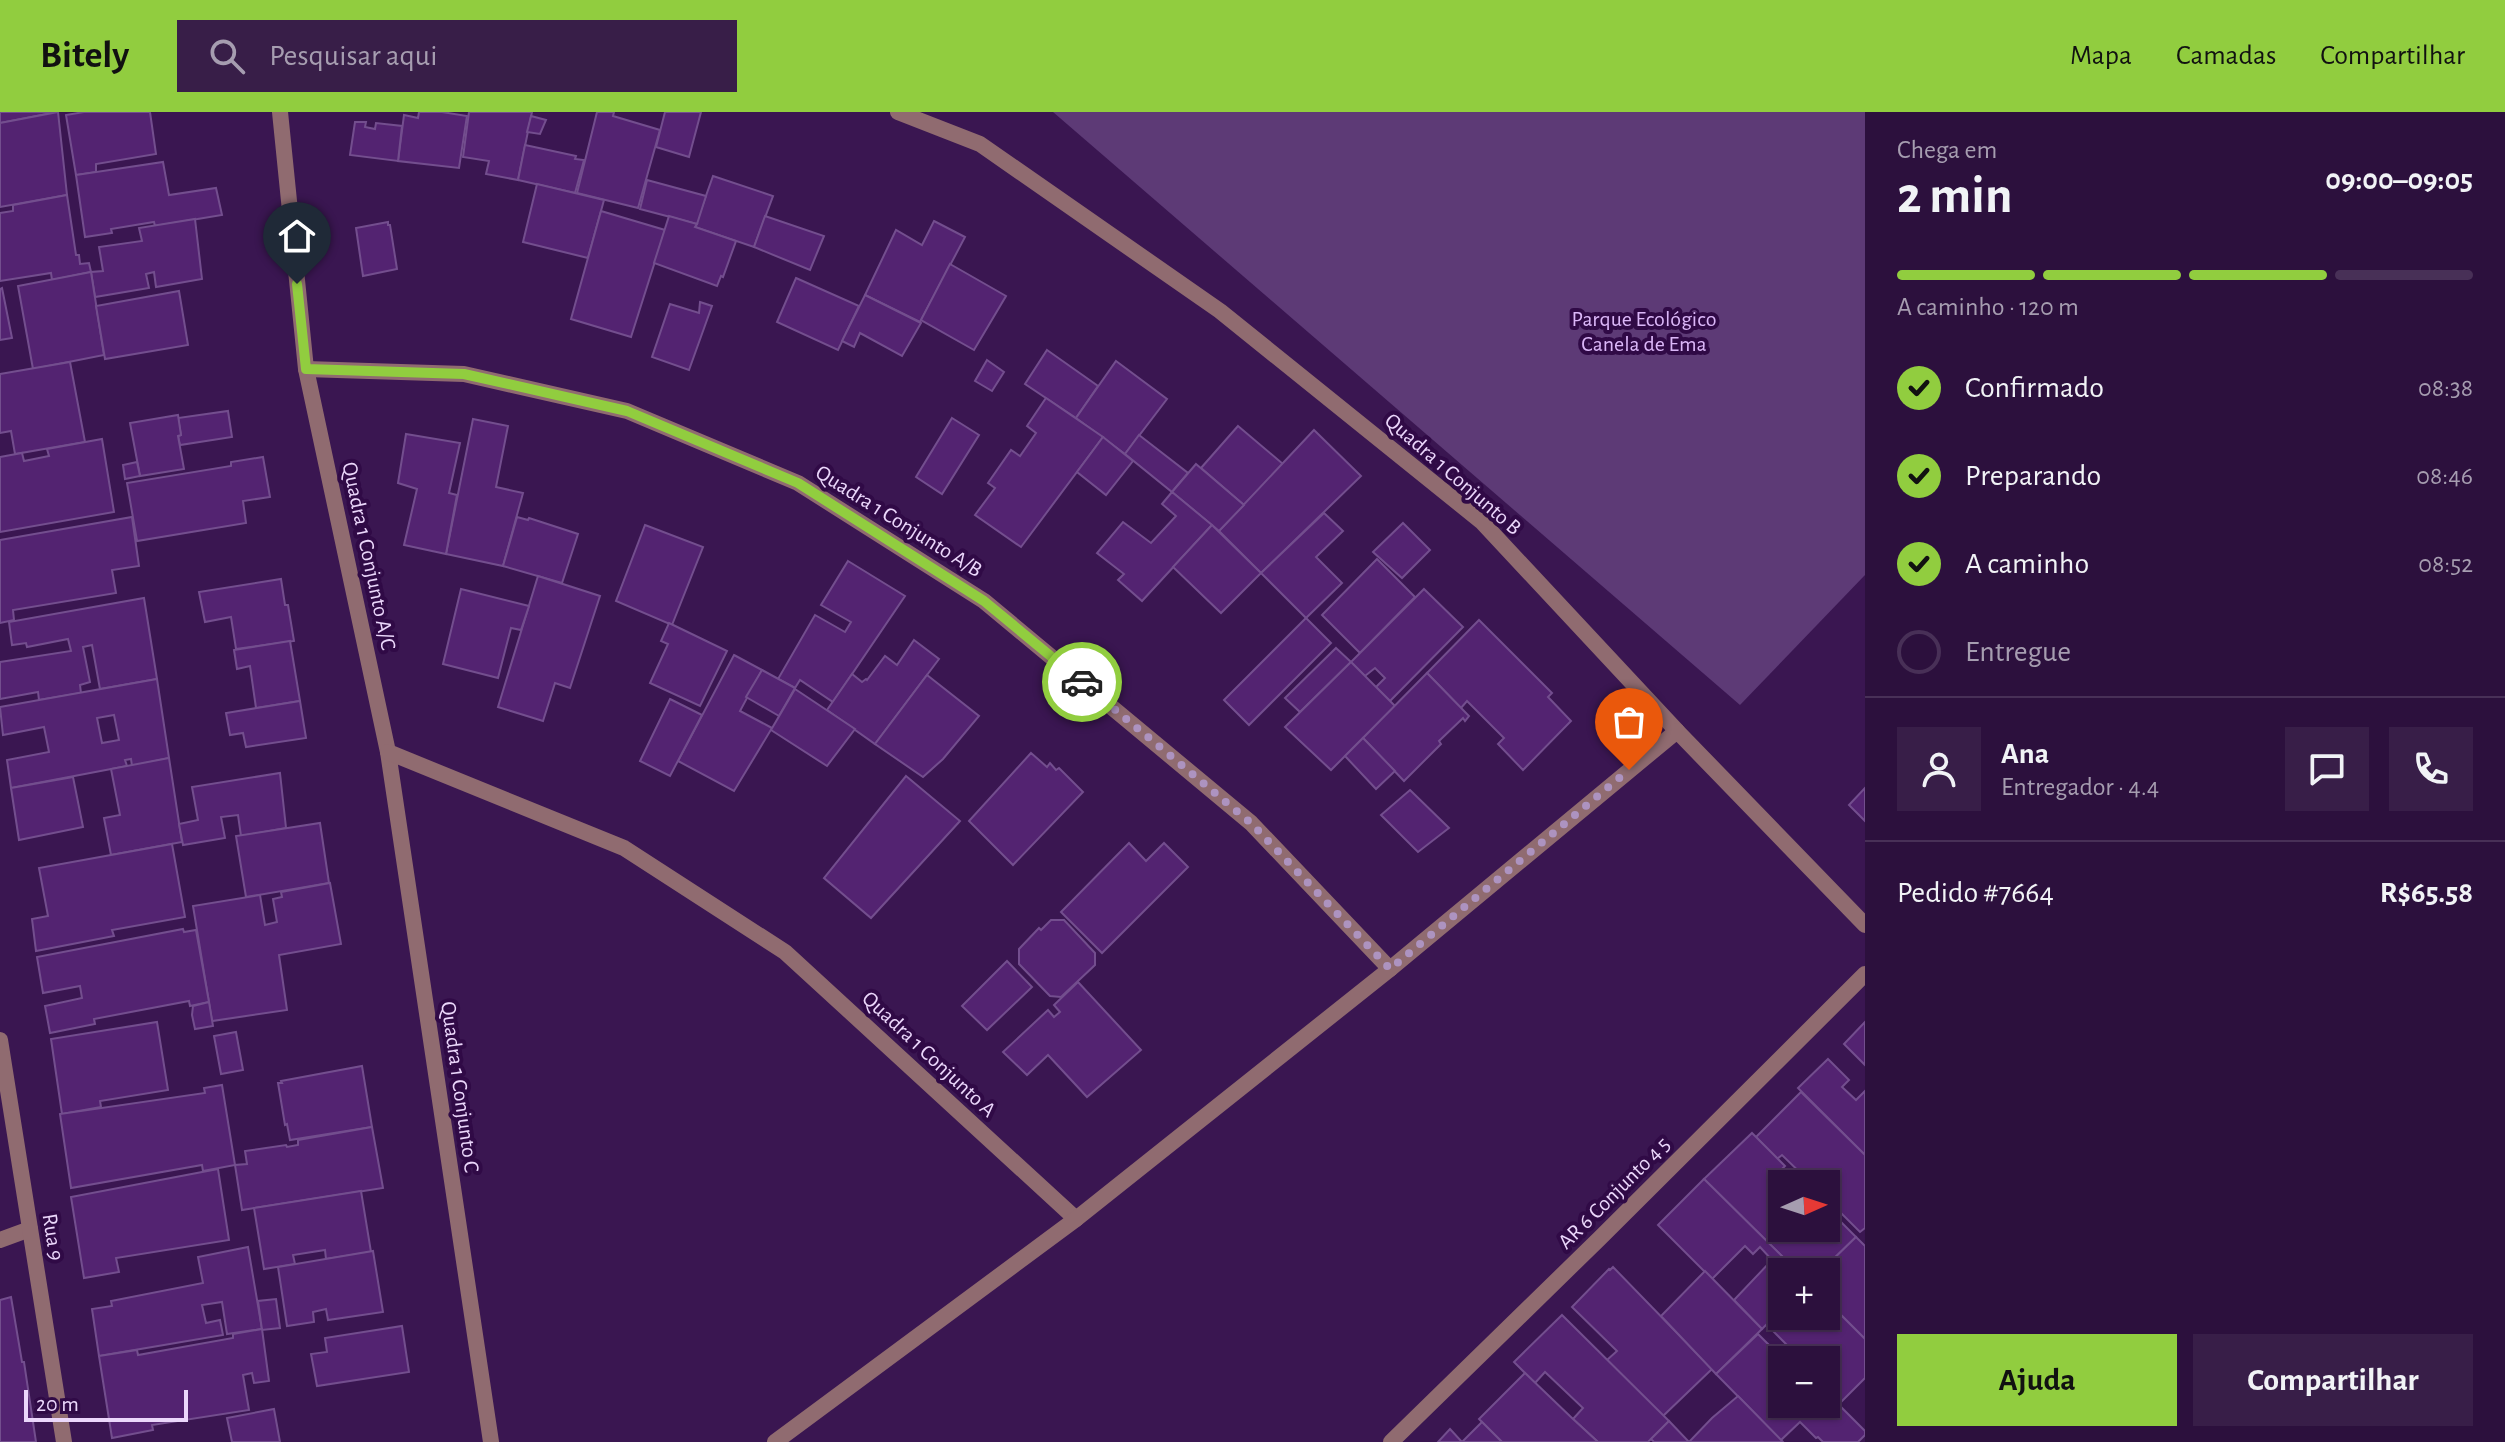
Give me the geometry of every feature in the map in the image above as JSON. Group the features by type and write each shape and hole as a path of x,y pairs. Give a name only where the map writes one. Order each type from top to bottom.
{"street":[{"name":"Quadra 1 Conjunto A/C","path":"280,112 306,369 388,752"},
{"name":"Quadra 1 Conjunto B","path":"898,112 980,144 1233,321 1482,522 1677,731 1865,925"},
{"name":"Quadra 1 Conjunto A/B","path":"306,369 464,374 627,411 798,483 984,601 1251,823 1390,969"},
{"path":"775,1442 1076,1219 1390,969 1677,731"},
{"name":"Quadra 1 Conjunto A","path":"388,752 624,848 785,952 1076,1219"},
{"name":"Quadra 1 Conjunto C","path":"388,752 489,1437"},
{"name":"AR 6 Conjunto 4 5","path":"1391,1442 1865,974"},
{"name":"Rua 9","path":"0,1040 64,1442"},
{"path":"0,1240 30,1229"}],"green space":[{"name":"Parque Ecológico Canela de Ema","path":"1053,112 1865,112 1865,575 1740,705"}],"building":[{"path":"0,112 57,112 0,123"},
{"path":"58,112 67,195 0,207 0,123"},
{"path":"150,112 156,154 96,164 96,172 76,175 66,115"},
{"path":"419,112 467,116 459,168 398,161 404,115 418,118"},
{"path":"469,112 532,112 518,180 486,174 489,161 463,157"},
{"path":"597,112 614,112 613,116 660,130 638,208 577,193"},
{"path":"665,112 701,112 689,157 656,147"},
{"path":"531,116 546,120 540,134 527,132"},
{"path":"355,122 366,122 365,127 375,129 376,123 402,126 398,161 350,155"},
{"path":"525,145 584,160 575,193 518,180"},
{"path":"163,162 169,195 216,188 222,215 155,226 154,222 85,237 76,175"},
{"path":"713,176 773,196 754,247 695,227"},
{"path":"647,180 706,196 697,224 640,209"},
{"path":"537,184 604,200 588,258 523,242"},
{"path":"67,195 76,255 79,255 80,264 89,263 91,272 52,280 51,273 0,281 0,213 13,211 13,205"},
{"path":"601,211 665,230 631,337 571,319"},
{"path":"669,216 736,241 717,286 654,263"},
{"path":"765,216 824,236 810,270 754,247"},
{"path":"195,219 202,279 156,287 154,272 146,274 149,288 95,297 91,272 103,271 99,247 142,241 139,228"},
{"path":"934,221 965,237 920,322 865,295 896,230 922,245"},
{"path":"388,222 397,269 363,276 356,228"},
{"path":"950,264 1006,296 974,350 921,320"},
{"path":"91,272 104,355 33,369 18,286"},
{"path":"796,278 859,306 838,350 777,322"},
{"path":"0,289 12,338 0,340"},
{"path":"179,291 188,345 105,359 96,306"},
{"path":"865,295 921,323 902,356 860,333 854,347 842,341"},
{"path":"700,302 712,306 689,370 652,357 670,304 699,313"},
{"path":"1047,350 1098,386 1076,418 1025,384"},
{"path":"987,360 1004,372 992,391 975,381"},
{"path":"1116,361 1167,399 1125,454 1076,418"},
{"path":"70,362 85,442 15,454 11,431 0,433 0,374"},
{"path":"1046,398 1103,437 1021,547 975,515 995,488 988,483 1011,450 1020,456 1036,433 1027,426"},
{"path":"228,411 232,437 180,445 178,418"},
{"path":"178,415 184,469 140,476 130,423"},
{"path":"952,418 979,435 942,494 916,477"},
{"path":"473,419 508,426 496,487 523,493 503,566 446,554"},
{"path":"1238,426 1283,464 1244,505 1201,468"},
{"path":"1314,430 1361,476 1261,573 1219,531"},
{"path":"406,434 460,443 449,493 457,495 446,554 404,545 417,489 398,483"},
{"path":"1139,435 1188,473 1172,492 1125,454"},
{"path":"1103,437 1133,461 1106,495 1077,472"},
{"path":"102,439 114,512 0,532 0,457 22,453 24,461 49,456 47,449"},
{"path":"263,457 270,497 243,501 246,523 137,541 127,483 231,466 231,462"},
{"path":"137,462 140,476 125,479 123,465"},
{"path":"1196,464 1244,505 1219,531 1172,492"},
{"path":"1172,492 1212,525 1142,601 1118,580 1124,574 1097,553 1123,522 1151,543 1176,516 1162,504"},
{"path":"1324,513 1343,531 1316,557 1342,583 1306,618 1261,573"},
{"path":"132,517 139,566 112,570 116,593 13,610 14,620 0,623 0,540"},
{"path":"517,517 578,534 562,583 503,566"},
{"path":"1403,523 1430,550 1402,578 1373,552"},
{"path":"645,525 703,547 672,625 616,601"},
{"path":"1212,525 1261,573 1221,613 1173,567"},
{"path":"1377,559 1415,597 1360,653 1322,615"},
{"path":"848,561 905,596 833,702 800,680 795,688 778,679 815,615 845,632 851,622 821,605"},
{"path":"538,576 600,596 570,688 555,683 543,721 498,707"},
{"path":"281,579 294,641 236,649 231,617 205,622 199,592"},
{"path":"461,589 529,606 521,630 511,628 498,678 443,664"},
{"path":"1424,589 1463,627 1390,701 1376,687 1385,678 1375,668 1365,676 1351,662"},
{"path":"144,598 157,679 100,689 92,645 83,647 90,682 80,685 81,693 39,700 38,692 0,699 0,662 71,651 68,639 27,647 26,643 12,645 9,622"},
{"path":"1306,618 1331,643 1249,725 1224,700"},
{"path":"1479,620 1552,693 1548,697 1571,721 1523,770 1498,744 1504,738 1467,701 1461,708 1427,673"},
{"path":"669,623 727,651 700,706 650,683 668,644 661,641"},
{"path":"914,640 939,659 875,744 827,710 852,674 862,682 867,680 885,656 897,665"},
{"path":"290,641 300,701 256,708 250,666 237,669 234,650"},
{"path":"1336,648 1351,662 1300,712 1285,698"},
{"path":"734,655 762,670 740,711 772,728 734,791 678,761"},
{"path":"1351,662 1395,706 1331,770 1285,727"},
{"path":"762,670 795,688 779,716 746,697"},
{"path":"1427,673 1469,716 1439,741 1441,744 1404,781 1363,738"},
{"path":"927,675 979,716 943,759 923,777 875,744"},
{"path":"157,679 169,758 132,766 131,759 125,760 127,766 11,788 7,760 49,752 44,727 3,735 0,707","holes":["114,715 119,740 102,743 97,718"]},
{"path":"795,689 855,729 827,766 771,730"},
{"path":"670,699 702,715 670,776 640,761"},
{"path":"300,701 306,738 246,747 243,733 230,735 226,713"},
{"path":"1363,738 1395,771 1376,789 1345,756"},
{"path":"1031,753 1047,767 1050,763 1056,770 1059,768 1083,792 1013,865 969,821"},
{"path":"169,758 182,842 111,855 104,818 120,815 111,769"},
{"path":"280,773 286,828 241,836 238,815 221,817 225,838 183,845 179,824 198,820 192,787"},
{"path":"906,776 960,821 871,918 824,878"},
{"path":"73,777 83,827 19,840 11,788"},
{"path":"1865,788 1865,821 1849,805"},
{"path":"1410,790 1449,828 1418,852 1381,815"},
{"path":"320,823 329,883 246,897 236,836"},
{"path":"1129,843 1146,861 1164,843 1188,867 1102,953 1061,912"},
{"path":"172,844 185,917 112,930 114,936 36,951 32,919 48,916 39,868"},
{"path":"330,883 341,944 279,955 287,1010 212,1021 193,906 260,895 265,925 277,922 273,899 282,897 281,892"},
{"path":"1051,920 1064,920 1095,953 1095,965 1061,997 1050,996 1019,964 1019,949"},
{"path":"183,929 184,932 196,930 209,1002 190,1006 189,1001 94,1019 95,1024 50,1033 45,1006 82,998 80,986 43,993 37,957"},
{"path":"1007,961 1032,987 987,1030 962,1006"},
{"path":"1078,982 1141,1050 1087,1097 1048,1055 1027,1075 1003,1052 1048,1010 1054,1017 1060,1012 1054,1005"},
{"path":"209,1002 213,1026 195,1029 193,1006"},
{"path":"157,1022 168,1090 100,1101 101,1107 62,1114 51,1039"},
{"path":"1865,1022 1865,1065 1844,1044"},
{"path":"236,1032 243,1070 221,1074 214,1036"},
{"path":"1828,1059 1849,1080 1842,1087 1856,1100 1865,1091 1865,1155 1798,1088"},
{"path":"362,1066 372,1127 290,1140 278,1083"},
{"path":"222,1085 235,1165 203,1171 202,1165 71,1188 60,1114 205,1093 204,1088"},
{"path":"1801,1092 1865,1155 1865,1228 1860,1232 1840,1212 1840,1170 1798,1170 1782,1155 1777,1159 1756,1137"},
{"path":"372,1127 383,1188 242,1210 235,1165 247,1164 245,1151 298,1145 298,1140"},
{"path":"1752,1133 1785,1166 1781,1170 1768,1170 1768,1242 1840,1242 1840,1221 1856,1237 1834,1258 1784,1258 1704,1179"},
{"path":"218,1169 229,1240 116,1258 119,1272 84,1278 71,1197"},
{"path":"1704,1179 1784,1258 1770,1258 1760,1247 1753,1254 1745,1246 1712,1279 1658,1225"},
{"path":"361,1191 371,1252 326,1259 325,1250 293,1255 295,1264 264,1269 254,1208"},
{"path":"1856,1237 1865,1246 1865,1339 1840,1314 1840,1258 1834,1258"},
{"path":"248,1247 262,1329 227,1334 222,1302 202,1305 206,1323 220,1320 223,1335 99,1356 92,1309 112,1306 111,1301 203,1283 198,1257"},
{"path":"373,1251 383,1312 328,1320 326,1309 313,1312 314,1322 287,1326 278,1267"},
{"path":"1768,1264 1768,1323 1762,1329 1734,1300"},
{"path":"1613,1267 1712,1369 1663,1416 1607,1360 1617,1351 1572,1307"},
{"path":"1705,1271 1762,1329 1716,1374 1661,1316"},
{"path":"11,1297 36,1442 0,1442 0,1300"},
{"path":"276,1299 280,1328 262,1330 258,1301"},
{"path":"1840,1314 1865,1339 1865,1378 1840,1403 1840,1346 1788,1346 1772,1330 1840,1330"},
{"path":"1562,1315 1669,1421 1648,1442 1598,1442 1573,1419 1583,1408 1545,1372 1535,1383 1514,1362"},
{"path":"402,1326 409,1372 317,1386 311,1354 327,1352 325,1338"},
{"path":"262,1329 269,1381 254,1383 252,1373 243,1375 249,1410 152,1425 153,1430 112,1438 99,1356 137,1350 138,1355 233,1338 233,1334"},
{"path":"1758,1334 1770,1346 1768,1418 1840,1418 1840,1406 1865,1431 1865,1435 1858,1442 1823,1442 1800,1422 1781,1440 1716,1374"},
{"path":"1525,1373 1598,1442 1502,1442 1479,1419"},
{"path":"1738,1396 1783,1442 1689,1442 1712,1418"},
{"path":"274,1409 280,1442 232,1442 227,1418"},
{"path":"1669,1421 1689,1442 1654,1442 1651,1439"},
{"path":"1482,1422 1502,1442 1462,1442"},
{"path":"1450,1429 1462,1442 1438,1442"}],"way so far":[{"path":"1082,682 1251,823 1390,969 1629,770"}],"route":[{"path":"297,284 306,369 464,374 627,411 798,483 984,601 1082,682"}]}
